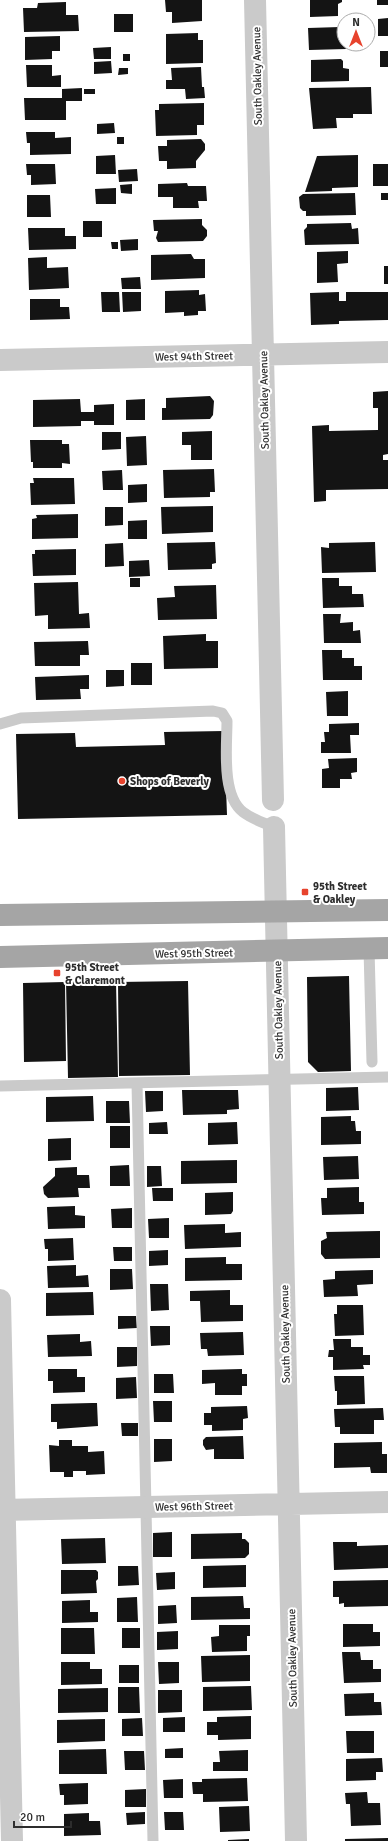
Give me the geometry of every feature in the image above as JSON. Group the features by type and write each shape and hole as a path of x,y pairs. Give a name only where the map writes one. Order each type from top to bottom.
{"main road":[{"path":"0,915 388,910"},
{"name":"West 95th Street","path":"0,957 379,948"}],"street":[{"name":"South Oakley Avenue","path":"255,0 273,800"},
{"name":"West 94th Street","path":"0,360 388,352"},
{"name":"South Oakley Avenue","path":"274,827 296,1841"},
{"path":"0,1300 2,1510 12,1841"},
{"name":"West 96th Street","path":"2,1510 388,1502"}],"lane":[{"path":"0,724 21,718 213,711 222,713 227,721 228,786 242,811 274,827"},
{"path":"372,1062 379,948"},
{"path":"0,1086 388,1077"},
{"path":"137,1083 153,1841"}],"building":[{"path":"165,0 202,0 202,21 172,23 172,12 166,12"},
{"path":"310,0 342,0 342,2 338,4 338,12 336,12 336,16 310,17"},
{"path":"377,0 388,0 388,5 377,5"},
{"path":"66,2 66,15 78,15 79,31 24,32 23,8 37,8 38,3"},
{"path":"114,14 133,14 133,32 114,32"},
{"path":"388,18 388,36 378,36 378,19"},
{"path":"336,27 336,49 309,50 308,28"},
{"path":"198,33 198,40 203,40 203,63 166,64 166,34"},
{"path":"60,36 60,51 52,51 52,59 25,60 25,37"},
{"path":"111,47 111,59 94,59 93,48"},
{"path":"380,51 388,51 388,67 380,67"},
{"path":"123,54 130,54 130,61 123,61"},
{"path":"341,59 343,61 343,68 349,69 349,81 311,82 311,60"},
{"path":"111,61 112,73 94,74 94,62"},
{"path":"26,65 52,65 52,76 61,75 61,87 27,87"},
{"path":"201,67 202,87 204,87 205,98 186,99 185,89 166,89 166,80 172,80 171,68"},
{"path":"119,68 128,68 128,74 118,75"},
{"path":"371,87 372,114 353,114 353,118 336,118 337,128 313,129 309,88"},
{"path":"82,88 82,101 66,101 66,120 25,120 24,98 62,98 62,89"},
{"path":"84,89 95,89 95,94 84,94"},
{"path":"204,103 204,125 197,125 197,135 156,136 155,110 159,110 159,104"},
{"path":"114,123 115,133 97,134 97,124"},
{"path":"26,132 55,132 55,138 71,137 71,154 30,155 30,143 27,143"},
{"path":"117,137 124,137 124,144 117,144"},
{"path":"201,139 205,144 205,150 196,161 196,168 167,169 167,161 159,161 158,146 167,146 167,140"},
{"path":"115,155 116,174 96,174 96,156"},
{"path":"358,155 358,187 332,188 332,191 305,192 317,156"},
{"path":"26,164 55,164 56,184 31,185 31,175 27,175"},
{"path":"373,164 388,164 388,186 373,186"},
{"path":"137,169 138,181 119,182 118,170"},
{"path":"187,183 188,186 206,186 207,201 198,201 199,208 173,208 173,197 158,197 158,184"},
{"path":"132,184 132,194 121,193 120,185"},
{"path":"116,188 116,204 96,204 95,189"},
{"path":"355,193 356,215 306,216 306,211 303,211 300,208 299,197 303,194"},
{"path":"381,193 388,193 388,200 381,200"},
{"path":"27,195 50,195 51,217 27,217"},
{"path":"202,219 202,225 207,230 207,236 203,241 158,242 156,238 158,231 154,231 153,220"},
{"path":"83,221 102,221 102,237 83,237"},
{"path":"351,223 352,229 358,228 359,244 305,245 304,230 307,227 307,224"},
{"path":"28,228 65,228 65,236 76,236 76,249 29,250"},
{"path":"138,239 138,250 121,251 120,240"},
{"path":"111,242 118,242 118,249 112,249"},
{"path":"348,251 348,263 337,264 338,282 317,283 317,252"},
{"path":"191,254 194,259 205,259 205,278 151,280 151,255"},
{"path":"47,257 47,268 68,267 69,288 29,290 28,258"},
{"path":"384,266 388,266 388,284 384,284"},
{"path":"140,277 141,289 122,289 121,278"},
{"path":"199,290 199,295 205,294 206,311 198,311 198,315 184,316 184,312 165,313 165,291"},
{"path":"101,292 119,292 120,312 102,312"},
{"path":"122,292 141,292 141,311 123,312"},
{"path":"339,292 339,301 346,301 346,292 388,292 388,320 339,321 339,324 311,325 310,293"},
{"path":"30,299 60,299 60,307 69,307 70,319 30,320"},
{"path":"388,391 388,454 383,455 383,460 388,460 388,489 326,490 326,501 314,502 312,426 329,425 329,431 378,430 378,408 373,408 373,392"},
{"path":"210,396 214,401 213,415 210,419 162,420 162,408 166,408 166,398"},
{"path":"80,399 81,412 94,412 94,405 114,404 114,425 94,425 94,421 81,421 81,426 33,427 33,400"},
{"path":"145,399 145,420 126,420 126,400"},
{"path":"212,431 212,460 191,460 191,445 182,445 182,432"},
{"path":"102,432 121,432 121,449 102,450"},
{"path":"146,436 147,465 127,466 126,437"},
{"path":"30,440 62,440 62,444 69,444 70,464 62,463 62,468 33,468 33,462 31,462"},
{"path":"214,469 215,492 210,492 210,497 164,498 163,470"},
{"path":"122,470 123,490 103,490 102,471"},
{"path":"33,478 74,478 75,504 31,505 30,483 34,483"},
{"path":"147,484 147,502 128,503 128,485"},
{"path":"213,506 213,532 162,534 161,507"},
{"path":"105,507 123,507 123,525 105,526"},
{"path":"78,514 78,538 32,539 32,519 37,518 36,515"},
{"path":"147,520 147,539 128,539 128,521"},
{"path":"215,542 216,563 212,564 212,569 168,570 167,543"},
{"path":"375,542 376,572 322,573 321,547 329,548 329,543"},
{"path":"123,543 124,566 105,567 105,544"},
{"path":"76,549 76,575 33,576 32,554 35,554 35,550"},
{"path":"149,560 150,576 129,577 129,561"},
{"path":"130,578 140,578 140,587 130,587"},
{"path":"322,578 339,578 339,586 352,586 352,594 363,594 364,607 323,608"},
{"path":"78,582 79,614 89,613 90,628 48,629 48,615 35,616 34,583"},
{"path":"216,585 217,619 158,620 157,598 175,597 174,586"},
{"path":"323,614 341,614 340,623 353,622 353,631 360,630 361,643 324,643"},
{"path":"206,634 206,641 218,641 218,668 164,669 163,636"},
{"path":"88,641 89,655 80,655 80,666 35,666 34,642"},
{"path":"322,650 342,650 342,658 354,658 354,666 362,666 362,680 323,680"},
{"path":"131,663 152,663 152,685 131,685"},
{"path":"106,670 124,670 124,686 106,687"},
{"path":"89,675 89,689 80,689 81,699 36,700 35,677"},
{"path":"348,691 348,716 327,716 326,692"},
{"path":"359,723 359,735 350,735 351,753 321,753 321,742 325,742 324,732 329,732 329,724"},
{"name":"Shops of Beverly","path":"224,731 227,815 18,819 16,734 75,733 76,747 165,745 164,732"},
{"path":"357,758 357,772 351,773 352,779 340,779 340,788 322,788 322,769 329,768 328,759"},
{"path":"349,976 351,1071 318,1072 308,1062 307,977"},
{"path":"66,981 116,981 118,1077 68,1078"},
{"path":"188,981 190,1075 119,1076 118,982"},
{"path":"65,982 66,1061 24,1062 23,983"},
{"path":"358,1087 359,1110 326,1111 326,1088"},
{"path":"182,1090 238,1090 239,1109 227,1110 227,1114 183,1115"},
{"path":"145,1091 163,1091 163,1111 146,1112"},
{"path":"93,1096 94,1121 46,1122 46,1097"},
{"path":"106,1101 129,1101 130,1123 106,1123"},
{"path":"351,1116 351,1121 355,1121 356,1131 361,1131 361,1144 321,1145 321,1117"},
{"path":"167,1122 168,1134 149,1134 149,1123"},
{"path":"237,1122 238,1144 208,1145 208,1123"},
{"path":"110,1126 130,1126 130,1148 110,1148"},
{"path":"71,1138 71,1160 48,1161 48,1139"},
{"path":"358,1156 359,1179 324,1180 323,1157"},
{"path":"237,1160 237,1183 181,1184 181,1161"},
{"path":"129,1165 130,1186 110,1186 110,1166"},
{"path":"147,1166 161,1166 162,1186 147,1187"},
{"path":"77,1167 77,1175 89,1175 90,1188 78,1188 79,1197 48,1198 44,1194 43,1187 55,1176 55,1168"},
{"path":"359,1187 359,1202 364,1202 364,1214 322,1215 321,1198 327,1198 327,1188"},
{"path":"152,1188 173,1188 173,1201 153,1201"},
{"path":"233,1192 233,1211 231,1214 205,1215 205,1193"},
{"path":"75,1206 75,1215 85,1216 85,1228 48,1229 47,1207"},
{"path":"132,1208 132,1228 112,1228 111,1209"},
{"path":"169,1218 169,1238 149,1238 148,1219"},
{"path":"225,1224 225,1233 241,1232 241,1247 185,1249 184,1225"},
{"path":"380,1231 380,1258 325,1259 321,1254 321,1241 327,1238 326,1232"},
{"path":"73,1238 74,1260 48,1261 48,1249 45,1249 44,1239"},
{"path":"113,1247 132,1247 132,1261 114,1261"},
{"path":"168,1250 168,1265 149,1266 149,1251"},
{"path":"226,1257 226,1264 242,1264 242,1280 185,1281 185,1258"},
{"path":"76,1265 76,1276 88,1275 89,1287 48,1288 47,1266"},
{"path":"110,1269 132,1269 133,1289 110,1290"},
{"path":"373,1270 373,1284 357,1285 358,1296 324,1297 323,1280 335,1279 335,1271"},
{"path":"150,1284 168,1284 169,1310 151,1311"},
{"path":"230,1290 230,1305 243,1305 243,1321 201,1322 200,1301 190,1301 190,1291"},
{"path":"93,1292 94,1315 46,1316 46,1293"},
{"path":"337,1305 363,1305 364,1335 335,1336 334,1314 337,1314"},
{"path":"118,1316 136,1316 137,1328 118,1329"},
{"path":"150,1326 170,1326 170,1345 151,1346"},
{"path":"243,1332 244,1355 208,1356 207,1349 201,1349 200,1333"},
{"path":"80,1334 80,1342 91,1341 92,1356 48,1357 47,1335"},
{"path":"333,1339 351,1339 351,1347 363,1347 363,1355 370,1355 370,1365 363,1365 364,1369 333,1370 333,1357 328,1357 329,1350 334,1350"},
{"path":"117,1347 137,1347 137,1366 117,1367"},
{"path":"48,1369 77,1369 77,1377 85,1377 85,1392 53,1393 53,1381 48,1381"},
{"path":"242,1369 242,1374 247,1374 247,1386 242,1386 242,1395 215,1395 215,1383 202,1384 202,1370"},
{"path":"154,1374 173,1374 174,1393 154,1393"},
{"path":"334,1376 364,1376 365,1404 337,1405 337,1391 335,1391"},
{"path":"136,1377 137,1398 116,1399 116,1378"},
{"path":"153,1401 172,1401 172,1422 154,1422"},
{"path":"97,1403 98,1426 57,1429 57,1422 51,1422 51,1404"},
{"path":"247,1406 248,1418 243,1419 243,1430 212,1431 212,1425 204,1425 204,1413 211,1413 211,1407"},
{"path":"383,1408 384,1420 374,1420 374,1434 340,1434 340,1427 335,1427 334,1409"},
{"path":"121,1423 138,1423 138,1436 122,1436"},
{"path":"243,1436 244,1459 214,1459 214,1449 206,1450 203,1445 203,1440 206,1437"},
{"path":"154,1439 172,1439 172,1461 154,1462"},
{"path":"59,1440 72,1440 72,1446 88,1446 88,1452 104,1451 105,1474 86,1475 86,1471 73,1471 73,1477 64,1477 64,1472 50,1472 49,1445 59,1446"},
{"path":"382,1442 382,1454 387,1454 387,1473 371,1473 370,1467 334,1468 334,1443"},
{"path":"172,1532 172,1557 153,1557 153,1533"},
{"path":"242,1533 242,1539 245,1539 249,1543 249,1554 245,1558 191,1559 191,1534"},
{"path":"105,1538 106,1563 62,1564 61,1539"},
{"path":"333,1542 357,1542 357,1546 388,1545 388,1568 334,1570"},
{"path":"246,1565 246,1587 203,1588 203,1566"},
{"path":"118,1566 138,1566 139,1585 118,1586"},
{"path":"61,1570 96,1570 98,1572 98,1579 96,1581 97,1593 61,1594"},
{"path":"175,1572 175,1589 157,1590 156,1573"},
{"path":"388,1580 388,1606 344,1607 344,1603 339,1604 339,1597 333,1597 333,1581"},
{"path":"243,1596 244,1608 250,1608 250,1619 191,1620 191,1597"},
{"path":"137,1597 138,1622 117,1622 117,1598"},
{"path":"90,1600 90,1612 98,1612 98,1622 62,1623 62,1601"},
{"path":"176,1605 177,1623 158,1624 158,1606"},
{"path":"343,1624 373,1624 373,1632 380,1632 380,1646 343,1647"},
{"path":"219,1625 250,1625 250,1636 247,1636 247,1651 212,1652 211,1637 219,1636"},
{"path":"61,1628 94,1628 95,1654 61,1654"},
{"path":"122,1628 140,1628 140,1648 122,1648"},
{"path":"178,1631 178,1649 157,1650 157,1632"},
{"path":"342,1652 360,1652 361,1660 373,1660 373,1669 381,1669 381,1682 344,1683"},
{"path":"250,1655 250,1681 202,1682 201,1656"},
{"path":"61,1662 90,1662 90,1669 102,1669 102,1684 61,1685"},
{"path":"158,1662 179,1662 179,1683 159,1684"},
{"path":"119,1665 139,1665 139,1683 119,1683"},
{"path":"251,1686 252,1710 203,1711 203,1687"},
{"path":"118,1687 139,1687 140,1713 118,1713"},
{"path":"108,1688 108,1712 58,1713 58,1689"},
{"path":"158,1690 182,1690 182,1712 158,1713"},
{"path":"374,1693 374,1702 381,1702 382,1715 345,1716 344,1694"},
{"path":"251,1716 251,1739 218,1740 218,1735 207,1735 207,1722 217,1722 217,1717"},
{"path":"185,1717 185,1732 163,1732 163,1718"},
{"path":"142,1718 143,1736 122,1736 122,1719"},
{"path":"105,1719 105,1741 57,1743 57,1720"},
{"path":"346,1731 374,1731 374,1753 347,1753"},
{"path":"183,1748 183,1758 165,1758 165,1749"},
{"path":"106,1749 107,1774 59,1774 59,1750"},
{"path":"248,1750 248,1771 213,1771 213,1762 220,1762 219,1751"},
{"path":"124,1751 144,1751 145,1770 125,1770"},
{"path":"382,1758 383,1772 376,1772 376,1780 346,1781 346,1759"},
{"path":"247,1778 248,1801 203,1802 203,1794 193,1794 192,1782 202,1782 202,1779"},
{"path":"183,1779 183,1798 164,1798 163,1780"},
{"path":"88,1783 88,1804 64,1805 64,1795 60,1795 59,1784"},
{"path":"146,1789 146,1807 125,1807 125,1790"},
{"path":"367,1792 368,1803 380,1803 381,1825 351,1826 350,1804 346,1804 345,1793"},
{"path":"249,1806 250,1831 220,1832 219,1807"},
{"path":"145,1812 145,1824 127,1825 126,1813"},
{"path":"164,1812 183,1812 184,1830 165,1830"},
{"path":"89,1813 89,1821 100,1821 101,1835 64,1836 64,1814"},
{"path":"388,1838 388,1841 345,1841 345,1839"},
{"path":"249,1839 249,1841 228,1841 228,1840"}],"place":[{"name":"Shops of Beverly","path":"122,781"},
{"name":"95th Street & Oakley","path":"305,892"},
{"name":"95th Street & Claremont","path":"57,973"}]}
